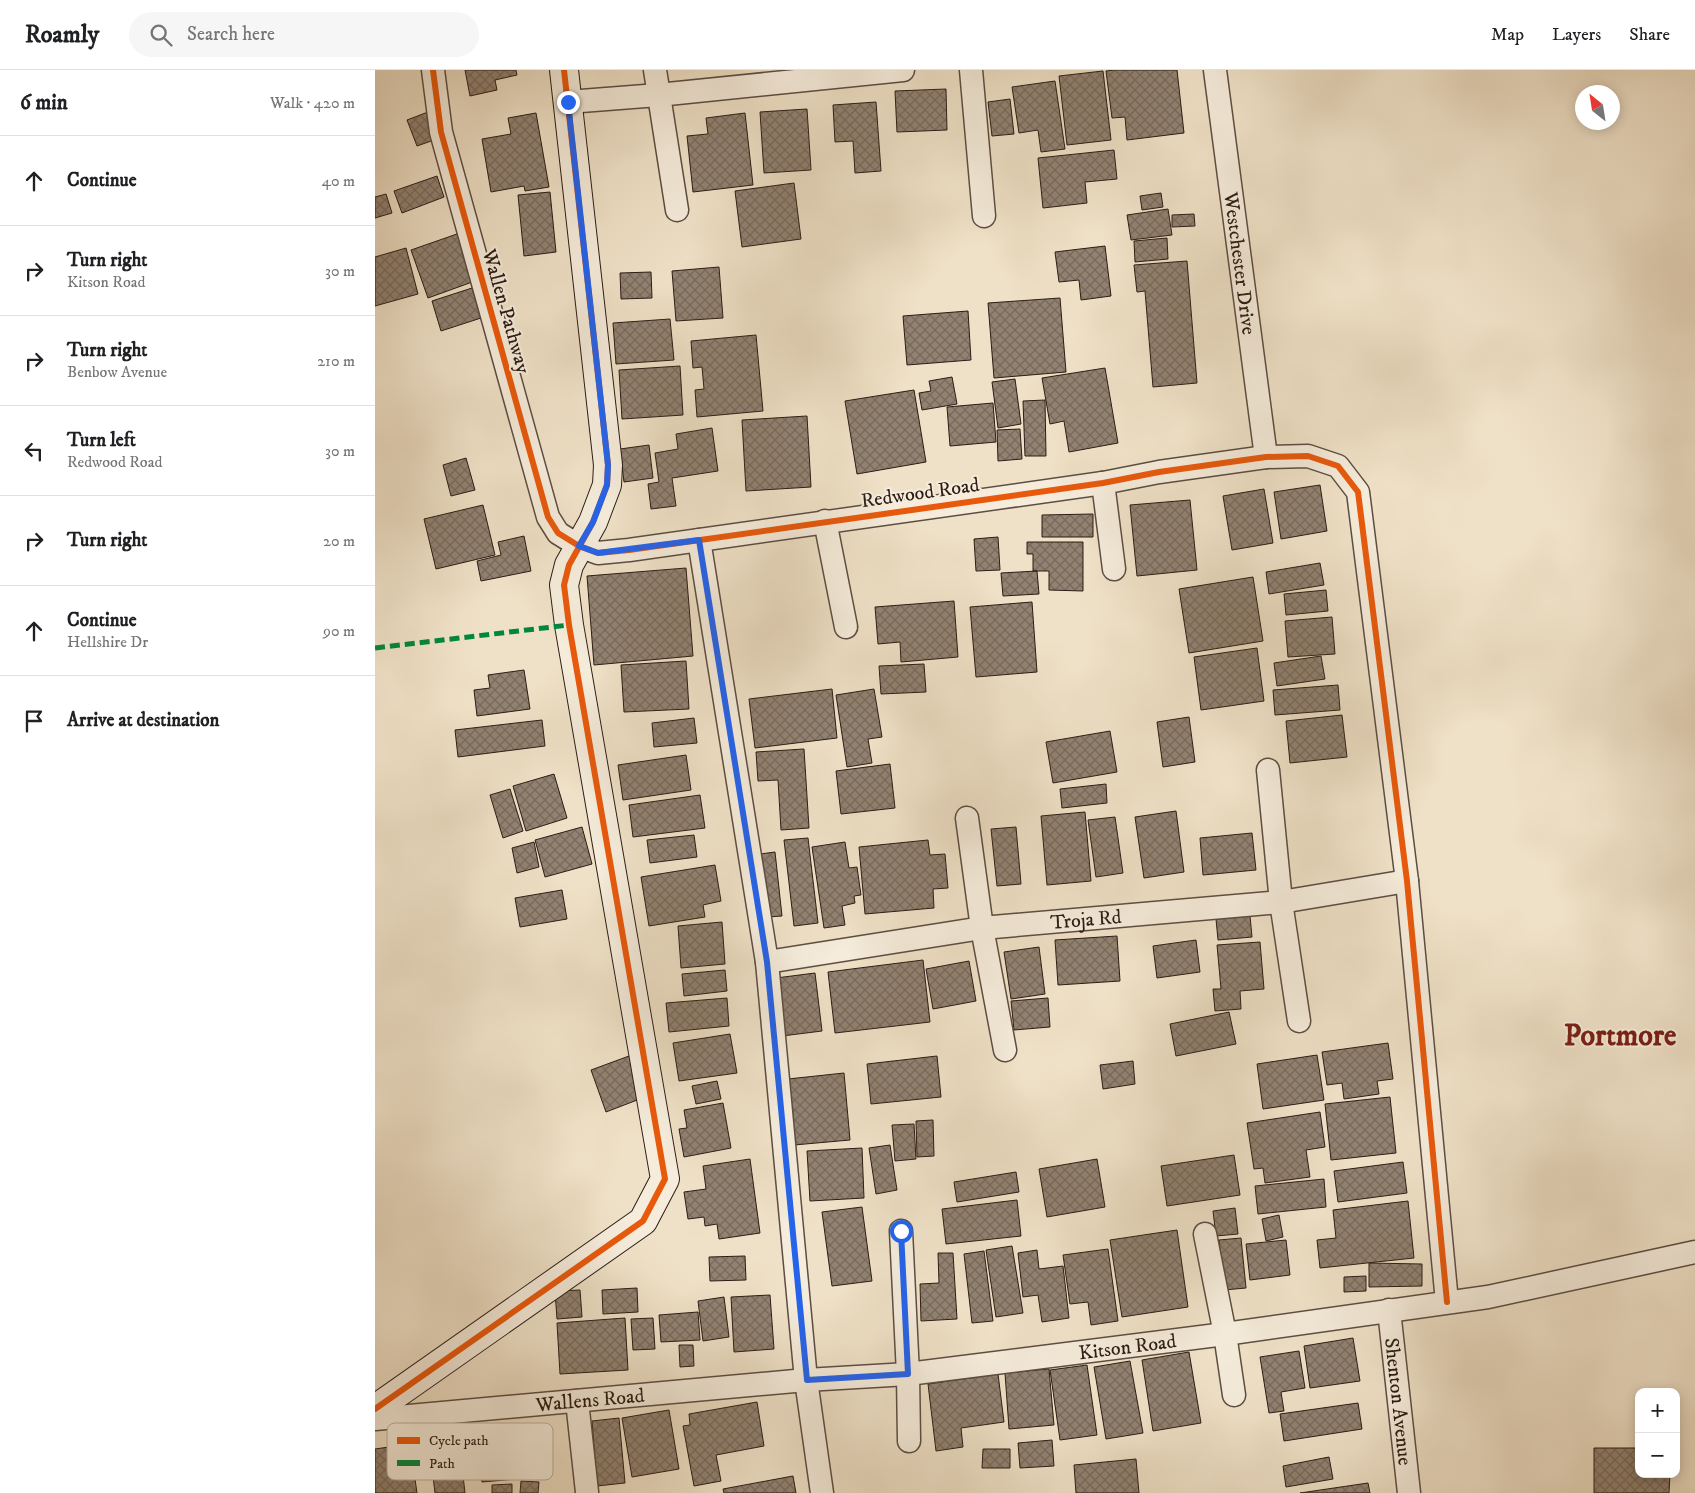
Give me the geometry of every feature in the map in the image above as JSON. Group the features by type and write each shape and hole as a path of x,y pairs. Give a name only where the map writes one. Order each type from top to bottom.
{"street":[{"name":"Wallen Pathway","path":"433,70 441,132 548,516 558,533 579,546"},
{"path":"375,1409 643,1221 665,1179 569,625 564,585 569,565 593,522 607,485 608,465 563,70"},
{"path":"655,70 677,210"},
{"path":"568,102 658,95 903,70"},
{"path":"971,70 984,216"},
{"name":"Westchester Drive","path":"1215,70 1266,457"},
{"name":"Redwood Road","path":"579,546 598,553 699,540 1103,483 1159,472 1266,457 1308,456 1338,466 1358,492 1407,882 1447,1302"},
{"path":"1103,483 1114,569"},
{"path":"825,521 846,627"},
{"path":"699,540 767,962 807,1380 822,1493"},
{"path":"1268,770 1281,902 1299,1021"},
{"path":"967,818 983,928 1005,1050"},
{"name":"Troja Rd","path":"767,962 983,928 1281,902 1407,882"},
{"path":"901,1231 908,1374 909,1441"},
{"path":"1205,1234 1225,1334 1234,1395"},
{"name":"Kitson Road","path":"807,1380 908,1374 1225,1334 1488,1297 1695,1252"},
{"name":"Shenton Avenue","path":"1389,1310 1409,1493"},
{"name":"Wallens Road","path":"375,1419 807,1380"},
{"path":"577,1402 587,1492"}],"building":[{"path":"465,70 516,70 517,75 495,80 497,90 470,96"},
{"path":"1177,70 1184,133 1127,140 1125,117 1112,118 1106,71"},
{"path":"1103,71 1111,140 1067,145 1059,76"},
{"path":"1055,81 1065,149 1041,152 1038,130 1019,133 1012,87"},
{"path":"946,89 947,130 897,132 895,91"},
{"path":"1010,99 1014,134 992,136 988,102"},
{"path":"876,102 881,171 855,173 853,141 835,142 833,105"},
{"path":"807,109 811,170 764,173 760,112"},
{"path":"428,112 437,139 417,146 407,120"},
{"path":"536,113 549,187 525,191 524,186 491,192 482,139 511,134 508,118"},
{"path":"745,113 753,185 693,192 687,136 708,134 706,118"},
{"path":"1114,150 1117,179 1085,182 1087,203 1043,208 1038,158"},
{"path":"437,176 444,197 402,213 394,191"},
{"path":"794,183 801,239 742,247 735,191"},
{"path":"550,192 556,252 524,256 518,195"},
{"path":"1161,193 1163,207 1142,210 1140,196"},
{"path":"386,194 392,213 375,218 375,197"},
{"path":"1168,209 1172,235 1131,240 1127,215"},
{"path":"1194,214 1195,226 1172,227 1172,215"},
{"path":"457,234 475,281 428,298 411,250"},
{"path":"1167,238 1168,259 1135,262 1134,241"},
{"path":"1105,246 1111,296 1081,300 1079,280 1059,282 1055,252"},
{"path":"406,248 418,294 375,306 375,257"},
{"path":"1187,261 1197,383 1153,387 1145,291 1137,292 1134,265"},
{"path":"719,267 723,318 676,321 672,271"},
{"path":"651,272 652,298 621,299 620,273"},
{"path":"472,288 481,318 441,331 432,301"},
{"path":"1060,298 1066,372 994,378 988,303"},
{"path":"968,311 971,360 907,365 903,316"},
{"path":"670,319 674,360 616,364 613,323"},
{"path":"756,335 763,411 697,417 695,390 704,389 702,367 693,368 691,341"},
{"path":"680,366 683,415 622,419 619,370"},
{"path":"1105,368 1118,443 1069,452 1064,421 1050,424 1042,378"},
{"path":"952,377 957,404 922,410 919,393 931,391 929,381"},
{"path":"1015,379 1021,424 998,428 992,382"},
{"path":"914,390 926,462 857,474 845,401"},
{"path":"1045,400 1046,456 1025,456 1023,401"},
{"path":"993,403 996,442 950,446 947,407"},
{"path":"807,416 811,487 746,491 742,420"},
{"path":"712,428 718,471 672,478 676,506 651,509 648,484 659,482 655,453 678,449 676,434"},
{"path":"1020,429 1022,459 998,461 997,430"},
{"path":"649,445 653,478 624,482 620,449"},
{"path":"466,458 475,490 451,496 443,465"},
{"path":"1320,485 1327,531 1281,539 1274,492"},
{"path":"1264,489 1273,543 1232,550 1223,496"},
{"path":"1190,500 1197,570 1137,576 1130,505"},
{"path":"483,505 495,555 436,569 424,519"},
{"path":"1093,514 1093,537 1042,537 1042,515"},
{"path":"524,536 531,571 481,581 477,561 501,555 498,542"},
{"path":"998,537 1000,570 976,571 974,539"},
{"path":"1027,542 1083,542 1083,591 1049,590 1049,571 1033,571 1033,554 1027,554"},
{"path":"1320,563 1324,585 1269,594 1266,572"},
{"path":"686,568 693,656 594,665 587,576"},
{"path":"1037,571 1039,594 1003,596 1001,573"},
{"path":"1253,577 1263,641 1189,653 1179,589"},
{"path":"1326,590 1328,611 1286,615 1284,594"},
{"path":"954,601 958,657 901,662 900,642 878,644 875,607"},
{"path":"1032,602 1037,672 976,677 970,607"},
{"path":"1332,617 1335,654 1288,657 1285,621"},
{"path":"1257,648 1264,701 1201,710 1194,657"},
{"path":"1321,656 1325,679 1277,686 1274,663"},
{"path":"686,661 689,709 624,712 621,665"},
{"path":"924,664 926,692 881,694 879,666"},
{"path":"524,670 530,709 477,716 474,690 490,688 488,675"},
{"path":"1338,685 1340,710 1275,715 1273,690"},
{"path":"832,689 837,738 755,748 749,699"},
{"path":"874,689 882,737 868,739 872,763 847,767 836,695"},
{"path":"1342,715 1347,757 1290,763 1286,721"},
{"path":"1189,717 1195,762 1163,767 1157,722"},
{"path":"694,718 697,743 654,747 652,723"},
{"path":"542,720 545,746 458,757 455,730"},
{"path":"1110,731 1117,772 1053,783 1046,742"},
{"path":"804,749 809,828 781,830 778,780 758,781 756,752"},
{"path":"686,755 691,790 623,800 618,765"},
{"path":"890,764 895,808 841,814 836,771"},
{"path":"554,774 567,818 526,831 513,786"},
{"path":"1106,784 1107,803 1062,808 1060,789"},
{"path":"510,789 523,831 503,838 490,795"},
{"path":"700,795 705,828 633,837 629,805"},
{"path":"1176,811 1184,872 1144,878 1135,817"},
{"path":"1085,812 1091,881 1047,885 1041,816"},
{"path":"1115,817 1123,873 1096,877 1088,820"},
{"path":"582,827 592,864 545,877 535,840"},
{"path":"1016,827 1021,884 997,886 991,829"},
{"path":"1252,833 1256,870 1203,875 1200,838"},
{"path":"694,835 697,857 650,863 647,840"},
{"path":"808,838 818,923 794,926 784,840"},
{"path":"928,840 930,855 945,854 948,888 933,889 934,908 865,914 859,847"},
{"path":"534,842 539,867 517,873 512,848"},
{"path":"845,842 849,868 857,867 861,895 854,896 855,903 842,906 845,925 824,928 812,847"},
{"path":"775,852 782,916 767,917 760,854"},
{"path":"715,865 721,901 703,905 705,917 649,926 641,877"},
{"path":"562,890 567,919 520,927 515,898"},
{"path":"1250,916 1252,937 1218,940 1216,919"},
{"path":"722,922 725,964 681,968 678,926"},
{"path":"1117,936 1120,981 1058,985 1055,940"},
{"path":"1196,940 1200,972 1157,978 1153,946"},
{"path":"1260,942 1264,989 1240,991 1241,1009 1215,1011 1213,989 1221,989 1217,945"},
{"path":"1039,947 1045,994 1011,999 1004,952"},
{"path":"923,960 930,1022 835,1033 828,972"},
{"path":"969,961 976,1001 933,1009 926,969"},
{"path":"725,970 727,991 684,996 682,974"},
{"path":"815,973 822,1031 782,1036 776,978"},
{"path":"727,998 729,1026 669,1032 666,1003"},
{"path":"1048,998 1050,1027 1014,1030 1011,1001"},
{"path":"1229,1012 1236,1044 1176,1056 1170,1024"},
{"path":"730,1034 737,1073 679,1081 673,1043"},
{"path":"1388,1043 1393,1079 1377,1081 1379,1094 1344,1099 1342,1083 1327,1085 1322,1052"},
{"path":"1317,1055 1324,1100 1263,1109 1257,1064"},
{"path":"629,1056 645,1097 606,1112 591,1070"},
{"path":"937,1056 941,1097 871,1104 867,1064"},
{"path":"1133,1061 1135,1084 1103,1089 1100,1065"},
{"path":"844,1073 850,1140 794,1145 788,1079"},
{"path":"717,1081 721,1099 696,1104 692,1086"},
{"path":"1390,1097 1396,1153 1331,1160 1325,1104"},
{"path":"723,1103 731,1148 684,1157 679,1129 687,1128 684,1110"},
{"path":"1320,1112 1325,1147 1306,1150 1310,1177 1265,1183 1263,1168 1254,1169 1247,1123"},
{"path":"933,1120 934,1156 917,1157 916,1121"},
{"path":"914,1124 916,1159 895,1161 892,1125"},
{"path":"890,1145 897,1190 876,1194 869,1148"},
{"path":"862,1148 864,1198 810,1201 807,1151"},
{"path":"1234,1155 1240,1195 1167,1206 1161,1166"},
{"path":"750,1159 760,1233 719,1239 717,1224 705,1226 704,1217 688,1219 684,1192 706,1189 703,1166"},
{"path":"1097,1159 1105,1207 1047,1217 1039,1169"},
{"path":"1403,1162 1407,1193 1338,1202 1334,1171"},
{"path":"1016,1172 1019,1192 957,1202 954,1182"},
{"path":"1324,1179 1326,1207 1258,1214 1255,1186"},
{"path":"1017,1200 1021,1236 946,1244 942,1209"},
{"path":"1408,1201 1414,1258 1320,1268 1317,1240 1336,1238 1333,1210"},
{"path":"862,1207 872,1281 832,1286 822,1212"},
{"path":"1235,1208 1238,1234 1216,1236 1213,1211"},
{"path":"1279,1215 1283,1237 1266,1241 1262,1219"},
{"path":"1177,1230 1188,1307 1122,1317 1110,1240"},
{"path":"1241,1238 1246,1288 1224,1290 1219,1240"},
{"path":"1286,1240 1290,1275 1250,1280 1246,1244"},
{"path":"1012,1246 1023,1313 996,1317 986,1250"},
{"path":"1108,1249 1118,1321 1091,1325 1088,1302 1070,1304 1063,1255"},
{"path":"1037,1250 1039,1269 1063,1266 1069,1318 1042,1322 1038,1295 1023,1297 1018,1253"},
{"path":"984,1251 993,1321 972,1323 964,1254"},
{"path":"938,1253 953,1253 957,1319 921,1321 920,1284 939,1283"},
{"path":"745,1256 746,1280 710,1281 709,1257"},
{"path":"1369,1263 1422,1264 1422,1286 1369,1287"},
{"path":"1366,1276 1366,1291 1344,1292 1344,1277"},
{"path":"637,1288 638,1312 603,1314 602,1290"},
{"path":"580,1290 582,1317 557,1319 555,1291"},
{"path":"770,1295 774,1349 734,1352 731,1297"},
{"path":"724,1297 729,1337 703,1341 698,1301"},
{"path":"698,1312 700,1340 661,1342 659,1315"},
{"path":"625,1318 628,1370 560,1374 557,1323"},
{"path":"653,1318 655,1349 633,1350 631,1319"},
{"path":"1353,1338 1360,1381 1310,1388 1304,1346"},
{"path":"679,1345 693,1345 694,1366 680,1367"},
{"path":"1299,1351 1305,1388 1281,1392 1284,1411 1269,1413 1260,1357"},
{"path":"1189,1352 1201,1423 1153,1431 1142,1360"},
{"path":"1130,1361 1143,1433 1106,1439 1094,1367"},
{"path":"1087,1365 1097,1435 1060,1440 1050,1370"},
{"path":"1049,1369 1054,1425 1009,1429 1005,1373"},
{"path":"998,1374 1004,1422 961,1428 963,1447 936,1451 928,1384"},
{"path":"757,1402 764,1446 716,1455 721,1481 694,1486 683,1426 690,1425 689,1414"},
{"path":"1358,1403 1362,1429 1284,1441 1280,1414"},
{"path":"669,1410 679,1469 632,1477 622,1418"},
{"path":"619,1418 625,1483 597,1486 592,1421"},
{"path":"1052,1440 1054,1466 1020,1468 1018,1443"},
{"path":"387,1447 387,1480 415,1480 417,1493 375,1493 375,1449"},
{"path":"1594,1448 1635,1448 1635,1478 1670,1478 1669,1493 1594,1493"},
{"path":"983,1449 1010,1449 1010,1468 982,1468"},
{"path":"1329,1457 1333,1479 1286,1487 1283,1466"},
{"path":"1136,1459 1139,1493 1076,1493 1074,1465"},
{"path":"793,1476 796,1493 724,1493 723,1489"},
{"path":"433,1480 464,1480 465,1493 435,1493"},
{"path":"482,1480 505,1480 482,1482"},
{"path":"521,1481 539,1482 538,1493 520,1493"},
{"path":"1368,1483 1370,1493 1300,1493"},
{"path":"512,1484 512,1493 492,1493 492,1485"}],"marked path":[{"path":"375,648 569,625"}],"cycle path":[{"path":"433,70 441,132 548,517 558,533 579,546 598,553 629,550 1103,483 1159,472 1266,457 1308,456 1338,466 1358,492 1407,881 1447,1302"},
{"path":"375,1409 643,1221 665,1179 569,625 564,585 569,565 593,522 607,485 608,465 564,70"}],"district":[{"name":"Portmore","path":"1620,1035"}],"route":[{"path":"568,102 608,465 607,485 593,522 579,546 598,553 699,540 767,962 807,1380 908,1374 901,1231"}]}
